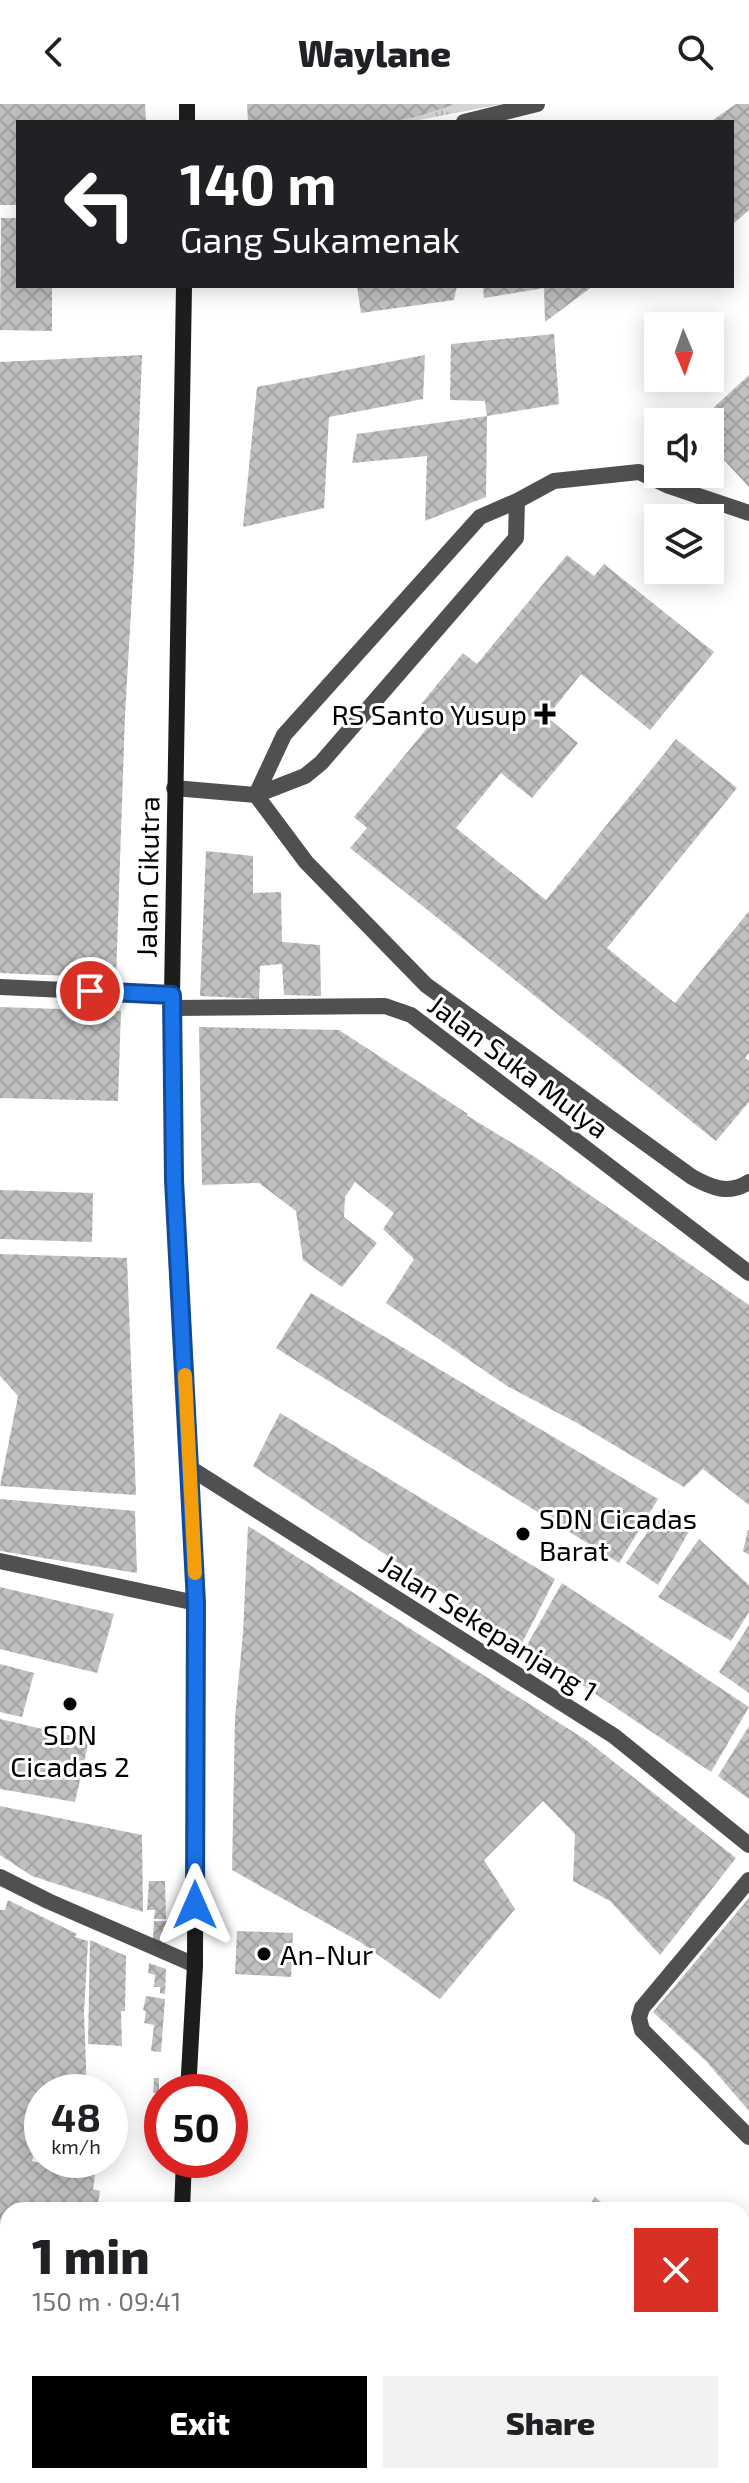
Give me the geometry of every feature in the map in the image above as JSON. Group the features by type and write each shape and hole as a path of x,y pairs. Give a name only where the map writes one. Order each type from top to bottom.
{"main road":[{"name":"Jalan Cikutra","path":"184,288 172,1002 174,1180 196,1603 195,1965 189,2074"},
{"path":"182,2202 183,2178"}],"street":[{"path":"472,120 537,104"},
{"path":"256,795 284,735 480,517 554,481 639,472 669,486 749,513"},
{"path":"174,788 256,795 305,776 321,763 516,538 517,501"},
{"path":"256,795 306,862 426,985 692,1177 724,1190 740,1188 749,1182"},
{"name":"Jalan Suka Mulya","path":"0,987 172,1002 385,1006 411,1015 749,1273"},
{"name":"Jalan Sekepanjang 1","path":"190,1468 614,1736 749,1845"},
{"path":"0,1561 196,1603"},
{"path":"0,1877 195,1965"},
{"path":"749,1880 642,2008 639,2018 642,2030 749,2137"}],"green space":[{"path":"271,104 503,104 419,120 271,120"}],"building":[{"path":"0,104 145,104 146,120 16,120 16,205 0,205"},
{"path":"247,104 453,104 399,120 248,120"},
{"path":"736,104 749,104 749,210 734,223 734,120 713,120"},
{"path":"1,218 16,218 16,288 52,288 52,331 0,330"},
{"path":"357,288 457,288 454,300 361,313"},
{"path":"483,288 544,288 484,298"},
{"path":"544,288 590,288 545,322"},
{"path":"554,334 559,404 487,416 485,401 450,400 451,344"},
{"path":"142,355 116,978 0,973 0,362"},
{"path":"425,355 423,399 329,417 324,508 243,527 257,387"},
{"path":"749,375 749,487 724,460 724,408 713,408"},
{"path":"487,416 486,497 425,521 427,456 352,463 357,434"},
{"path":"567,555 594,576 604,564 714,652 650,730 581,674 547,717 578,743 532,798 501,773 456,828 546,900 676,739 737,788 607,948 675,1003 749,911 749,1053 745,1058 749,1061 749,1102 716,1141 350,848 367,828 354,817 433,721 417,709 463,653 477,664"},
{"path":"206,851 253,856 253,893 281,892 282,942 320,945 321,996 284,995 282,964 260,966 259,999 200,996"},
{"path":"0,1007 121,1011 118,1101 0,1098"},
{"path":"199,1027 339,1030 535,1157 749,1305 749,1505 703,1469 684,1487 577,1423 507,1386 386,1303 414,1259 383,1229 394,1213 355,1182 345,1197 344,1217 377,1243 342,1287 303,1260 296,1211 259,1183 202,1185"},
{"path":"0,1190 93,1193 92,1242 0,1239"},
{"path":"0,1254 127,1258 136,1495 0,1486 18,1396 0,1376"},
{"path":"311,1293 658,1499 619,1563 276,1348"},
{"path":"280,1413 555,1579 521,1645 253,1466"},
{"path":"0,1499 135,1511 137,1573 0,1551"},
{"path":"665,1507 690,1530 658,1585 626,1563"},
{"path":"248,1526 586,1740 736,1858 660,1955 610,1901 573,1881 575,1834 543,1801 484,1860 515,1909 440,1999 360,1942 232,1870 235,1718"},
{"path":"749,1530 749,1555 743,1551"},
{"path":"699,1539 749,1585 749,1612 731,1641 658,1597"},
{"path":"562,1583 749,1707 711,1772 526,1647"},
{"path":"0,1587 114,1614 97,1673 0,1649"},
{"path":"749,1625 749,1693 719,1672"},
{"path":"0,1664 34,1673 22,1717 0,1712"},
{"path":"0,1719 89,1740 75,1802 0,1789"},
{"path":"749,1726 749,1799 718,1776"},
{"path":"0,1806 142,1835 143,1912 32,1876 0,1855"},
{"path":"149,1881 165,1881 166,1919 154,1919 155,1910 147,1910"},
{"path":"749,1898 749,2111 706,2061 653,2012"},
{"path":"8,1900 88,1941 84,2013 86,2074 24,2074 24,2178 95,2178 93,2189 100,2191 98,2202 0,2202 0,1910 5,1910"},
{"path":"154,1921 167,1921 166,1945 153,1939"},
{"name":"An-Nur","path":"237,1931 293,1933 291,1977 235,1974"},
{"path":"90,1940 126,1956 125,2011 121,2011 122,2046 88,2044"},
{"path":"149,1963 166,1969 165,1994 160,1993 160,1987 154,1987 155,1975 148,1973"},
{"path":"146,1996 165,1999 161,2052 151,2051 154,2025 144,2023"}],"slow traffic":[{"path":"185,1375 195,1573"}],"place":[{"name":"RS Santo Yusup","path":"545,714"},
{"name":"SDN Cicadas Barat","path":"523,1534"},
{"name":"SDN Cicadas 2","path":"70,1704"},
{"name":"An-Nur","path":"264,1954"}],"route":[{"path":"90,991 172,995 174,1180 196,1603 195,1905"}]}
